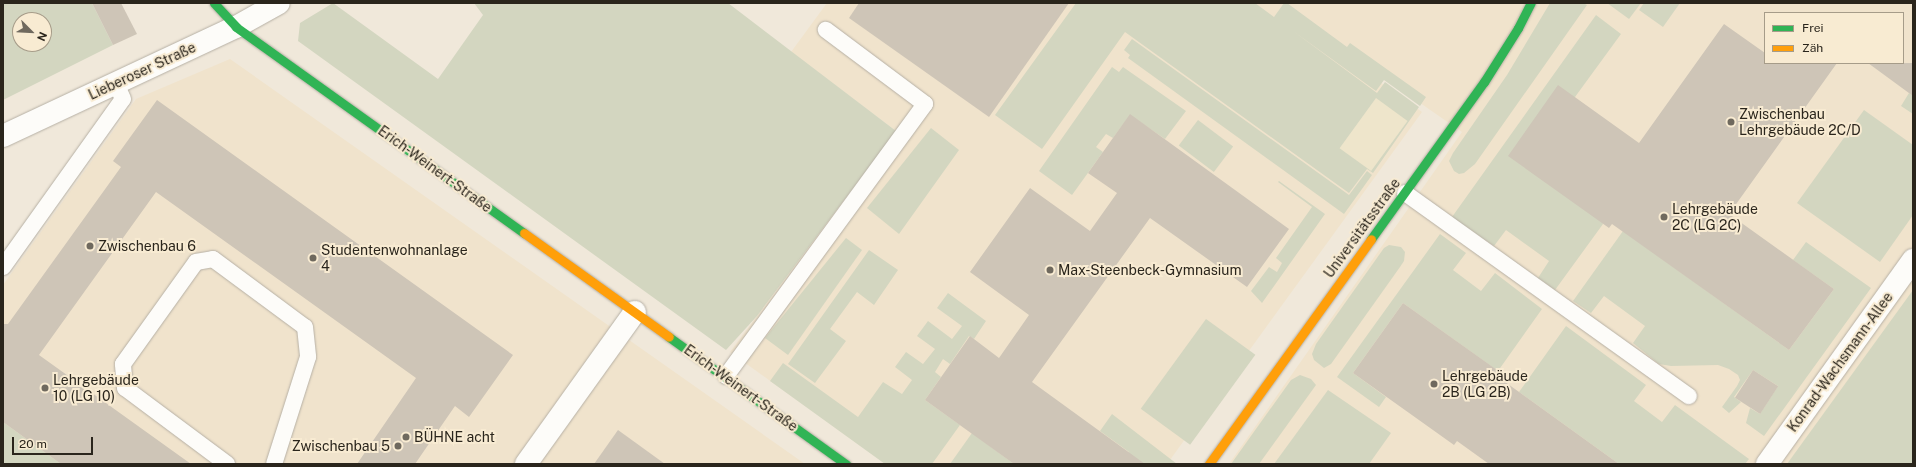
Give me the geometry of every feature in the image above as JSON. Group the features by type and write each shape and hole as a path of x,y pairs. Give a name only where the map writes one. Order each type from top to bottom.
{"street":[{"name":"Erich-Weinert-Straße","path":"214,3 236,27 726,376 846,464"},
{"name":"Lieberoser Straße","path":"3,136 236,27 279,3"},
{"name":"Universitätsstraße","path":"1209,464 1484,82 1518,28 1531,3"},
{"name":"Konrad-Wachsmann-Allee","path":"1767,464 1913,260"},
{"path":"526,464 635,312"}],"lane":[{"path":"726,376 925,104 826,30"},
{"path":"3,267 123,99 116,83"},
{"path":"1405,193 1689,396"},
{"path":"227,464 125,388 123,364 196,262 213,258 305,327 308,357 274,464"}],"shaded area":[{"path":"827,3 1913,3 1913,464 1229,464 1462,132 1335,44 1332,48 1422,112 1167,464 886,464 730,352 896,131 791,52"},
{"path":"230,59 805,464 28,464 3,446 3,285 136,99"}],"green space":[{"path":"3,3 92,3 113,45 3,100"},
{"path":"333,3 438,79 483,15 474,3 728,3 896,131 757,316 726,350 298,41 300,23"},
{"path":"1076,3 1255,3 1274,17 1284,3 1287,3 1347,47 1350,43 1426,97 1420,106 1384,80 1376,91 1293,31 1377,93 1385,82 1419,107 1373,173 1367,169 1349,193 1125,32 1042,149 995,115"},
{"path":"1550,3 1583,3 1587,5 1475,164 1464,173 1459,174 1454,171 1449,161 1453,153 1507,75"},
{"path":"1607,3 1641,3 1629,19"},
{"path":"1644,3 1680,3 1663,27 1639,10"},
{"path":"1596,15 1621,34 1575,97 1603,224 1555,290 1538,278 1549,261 1506,230 1494,246 1452,217"},
{"path":"1132,39 1349,195 1367,171 1372,175 1344,214 1128,58 1130,55 1124,50"},
{"path":"1112,67 1119,72 1123,67 1186,111 1165,139 1130,115 1113,138 1106,134 1096,147 1103,152 1072,195 1039,171"},
{"path":"1909,93 1913,96 1913,114 1901,106"},
{"path":"1864,110 1913,145 1913,215 1880,262 1797,203"},
{"path":"1198,120 1233,146 1214,172 1179,146"},
{"path":"931,128 959,150 899,234 867,208"},
{"path":"1279,181 1325,214 1262,303 1251,291 1269,267 1277,272 1282,263 1276,258 1312,207 1278,182"},
{"path":"1623,231 1789,350 1834,289 1793,260 1806,242 1871,288 1764,436 1746,423 1750,408 1760,414 1778,386 1753,370 1734,397 1741,402 1729,413 1722,407 1740,380 1738,375 1729,369 1718,365 1671,366 1659,364 1633,343 1645,326 1604,296 1591,313 1573,301"},
{"path":"1440,234 1466,253 1453,270 1481,291 1495,273 1542,309 1498,371 1403,303 1353,373 1386,397 1379,407 1337,377"},
{"path":"846,238 862,250 788,355 765,338"},
{"path":"1389,245 1401,247 1405,252 1404,261 1331,364 1324,368 1314,360 1312,354 1316,344 1384,248"},
{"path":"869,250 898,270 874,305 857,292 830,329 846,341 815,383 788,364"},
{"path":"1913,290 1913,464 1787,464"},
{"path":"948,293 986,321 974,339 969,336 950,364 943,359 935,372 941,377 925,400 960,425 932,464 885,464 770,381 783,363 858,417 883,382 902,394 912,380 895,367 906,352 923,364 935,349 917,336 928,321 952,339 962,326 937,308"},
{"path":"1206,319 1255,355 1190,445 1141,409"},
{"path":"1566,326 1646,385 1634,401 1662,422 1675,405 1749,459 1745,464 1619,464 1519,392"},
{"path":"1300,375 1311,379 1316,385 1259,464 1231,464 1291,380"},
{"path":"1328,390 1391,433 1369,464 1274,464"},
{"path":"1112,414 1177,464 1120,464 1129,452 1100,431"},
{"path":"3,422 61,464 3,464"},
{"path":"972,433 1014,464 950,464"}],"sand":[{"path":"1376,98 1408,121 1371,171 1340,148"}],"building":[{"path":"92,3 121,3 137,34 113,45"},
{"path":"859,3 1069,3 989,117 849,18"},
{"path":"1724,24 1764,52 1764,64 1836,64 1729,214 1834,289 1789,350 1612,224 1609,228 1508,156 1558,85 1639,143"},
{"path":"1913,63 1913,96 1869,64"},
{"path":"157,100 513,355 469,417 455,406 415,464 357,464 416,378 156,192 39,355 191,464 61,464 3,422 3,324 8,324 121,167 113,161"},
{"path":"1130,114 1289,229 1247,287 1150,218 1032,382 1145,464 1014,464 925,400 970,336 999,358 1029,315 970,272 1030,188 1090,231 1117,193 1088,173"},
{"name":"Lehrgebäude 2B (LG 2B)","path":"1403,303 1504,375 1501,379 1619,464 1489,464 1457,441 1454,445 1353,373"},
{"path":"1753,370 1778,386 1760,414 1735,398"},
{"path":"618,430 665,464 594,464"}],"traffic: fast":[{"path":"214,3 236,27 524,233"},
{"path":"1371,239 1484,82 1518,28 1531,3"},
{"path":"669,337 846,464"}],"traffic: slow":[{"path":"524,233 669,337"},
{"path":"1209,464 1371,239"}],"place":[{"name":"Zwischenbau Lehrgebäude 2C/D","path":"1731,122"},
{"name":"Lehrgebäude 2C (LG 2C)","path":"1664,217"},
{"name":"Zwischenbau 6","path":"90,246"},
{"name":"Studentenwohnanlage 4","path":"313,258"},
{"name":"Max-Steenbeck-Gymnasium","path":"1050,270"},
{"name":"Lehrgebäude 2B (LG 2B)","path":"1434,384"},
{"name":"Lehrgebäude 10 (LG 10)","path":"45,388"},
{"name":"BÜHNE acht","path":"406,437"},
{"name":"Zwischenbau 5","path":"398,446"}]}
